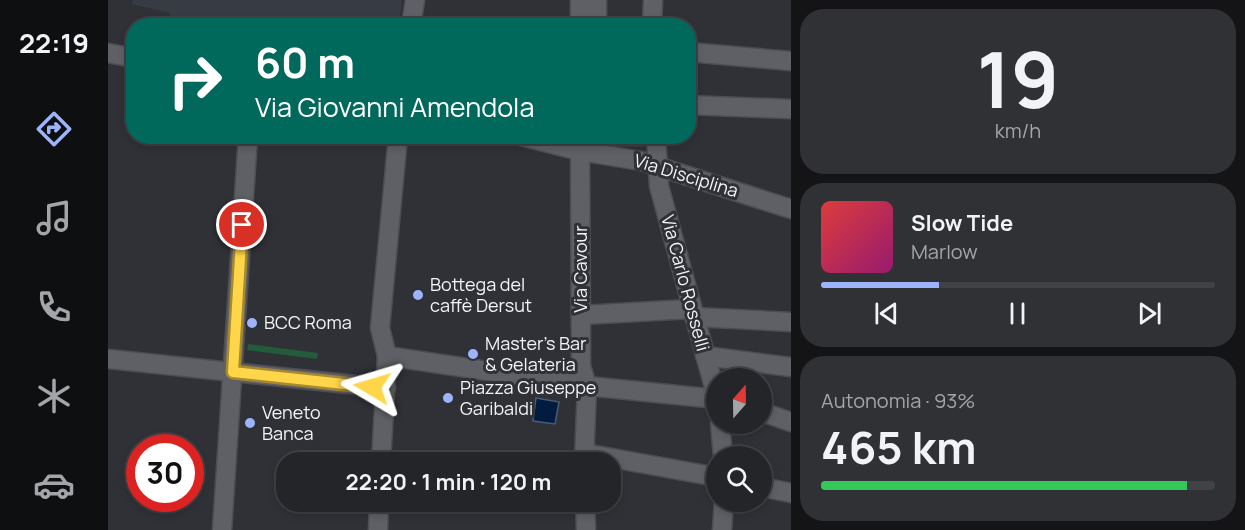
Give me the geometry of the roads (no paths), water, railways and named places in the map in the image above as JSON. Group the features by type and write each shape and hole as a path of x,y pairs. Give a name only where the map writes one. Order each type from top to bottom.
{"street":[{"path":"412,18 415,0"},
{"path":"580,0 580,18"},
{"path":"597,0 597,18"},
{"path":"641,0 642,18"},
{"path":"652,18 653,0"},
{"path":"696,53 790,61"},
{"path":"108,54 126,57"},
{"path":"696,105 790,109"},
{"path":"222,530 247,144"},
{"path":"382,452 387,356 380,328 397,144"},
{"name":"Via Disciplina","path":"580,144 790,209"},
{"name":"Via Cavour","path":"580,144 582,315 580,366 587,386 584,452"},
{"name":"Via Carlo Rosselli","path":"657,144 660,186 708,368"},
{"path":"582,315 692,313 790,322"},
{"path":"387,356 587,386 706,397"},
{"path":"705,356 790,367"},
{"path":"108,359 386,388"},
{"path":"772,416 790,422"},
{"path":"621,463 706,475"},
{"path":"772,489 790,493"},
{"path":"378,530 379,512"},
{"path":"585,512 586,530"},
{"path":"722,530 723,512"}],"water":[{"path":"536,398 559,402 555,424 533,421"}],"place":[{"name":"Bottega del caffè Dersut","path":"418,295"},
{"name":"BCC Roma","path":"252,323"},
{"name":"Master's Bar & Gelateria","path":"473,354"},
{"name":"Piazza Giuseppe Garibaldi","path":"448,398"},
{"name":"Veneto Banca","path":"250,423"}]}
